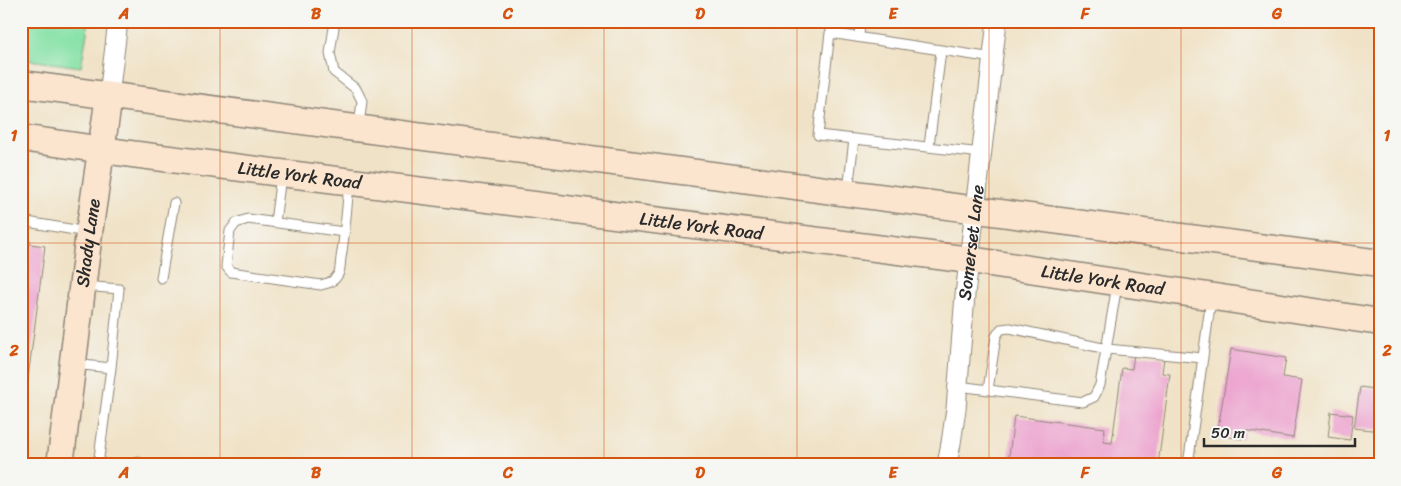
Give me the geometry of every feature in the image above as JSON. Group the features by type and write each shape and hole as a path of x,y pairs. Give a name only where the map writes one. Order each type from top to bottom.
{"main road":[{"path":"21,84 1380,263"},
{"name":"Shady Lane","path":"60,465 109,96"},
{"name":"Little York Road","path":"21,138 101,150 970,260 1380,322"}],"street":[{"name":"Shady Lane","path":"109,96 118,21"},
{"name":"Somerset Lane","path":"947,465 958,386 965,295 997,21"}],"lane":[{"path":"335,21 330,53 334,72 356,89 362,101 359,128"},
{"path":"859,37 860,21"},
{"path":"982,153 818,135 830,33 993,58"},
{"path":"929,146 940,51"},
{"path":"848,192 854,139"},
{"path":"274,222 282,172"},
{"path":"344,232 248,219 236,223 230,231 226,266 231,272 321,285 332,282 338,275 344,232 350,181"},
{"path":"161,278 174,203"},
{"path":"21,221 90,232"},
{"path":"958,386 1083,402 1094,397 1100,386 1118,282"},
{"path":"83,286 119,289 98,465"},
{"path":"1188,465 1212,296"},
{"path":"988,390 996,336 1001,330 1010,328 1107,349 1203,358"},
{"path":"73,363 111,368"}],"green space":[{"path":"21,21 89,21 81,67 21,59"}],"building":[{"path":"21,239 30,241 30,244 45,246 27,386 21,385"},
{"path":"1231,349 1286,358 1283,377 1302,380 1293,438 1244,430 1243,439 1217,435"},
{"path":"1134,354 1164,358 1162,373 1170,374 1158,465 1008,465 1014,416 1105,428 1103,442 1112,443 1122,368 1132,369"},
{"path":"1360,387 1380,390 1380,431 1354,428"},
{"path":"1331,412 1353,415 1350,440 1328,437"}]}
